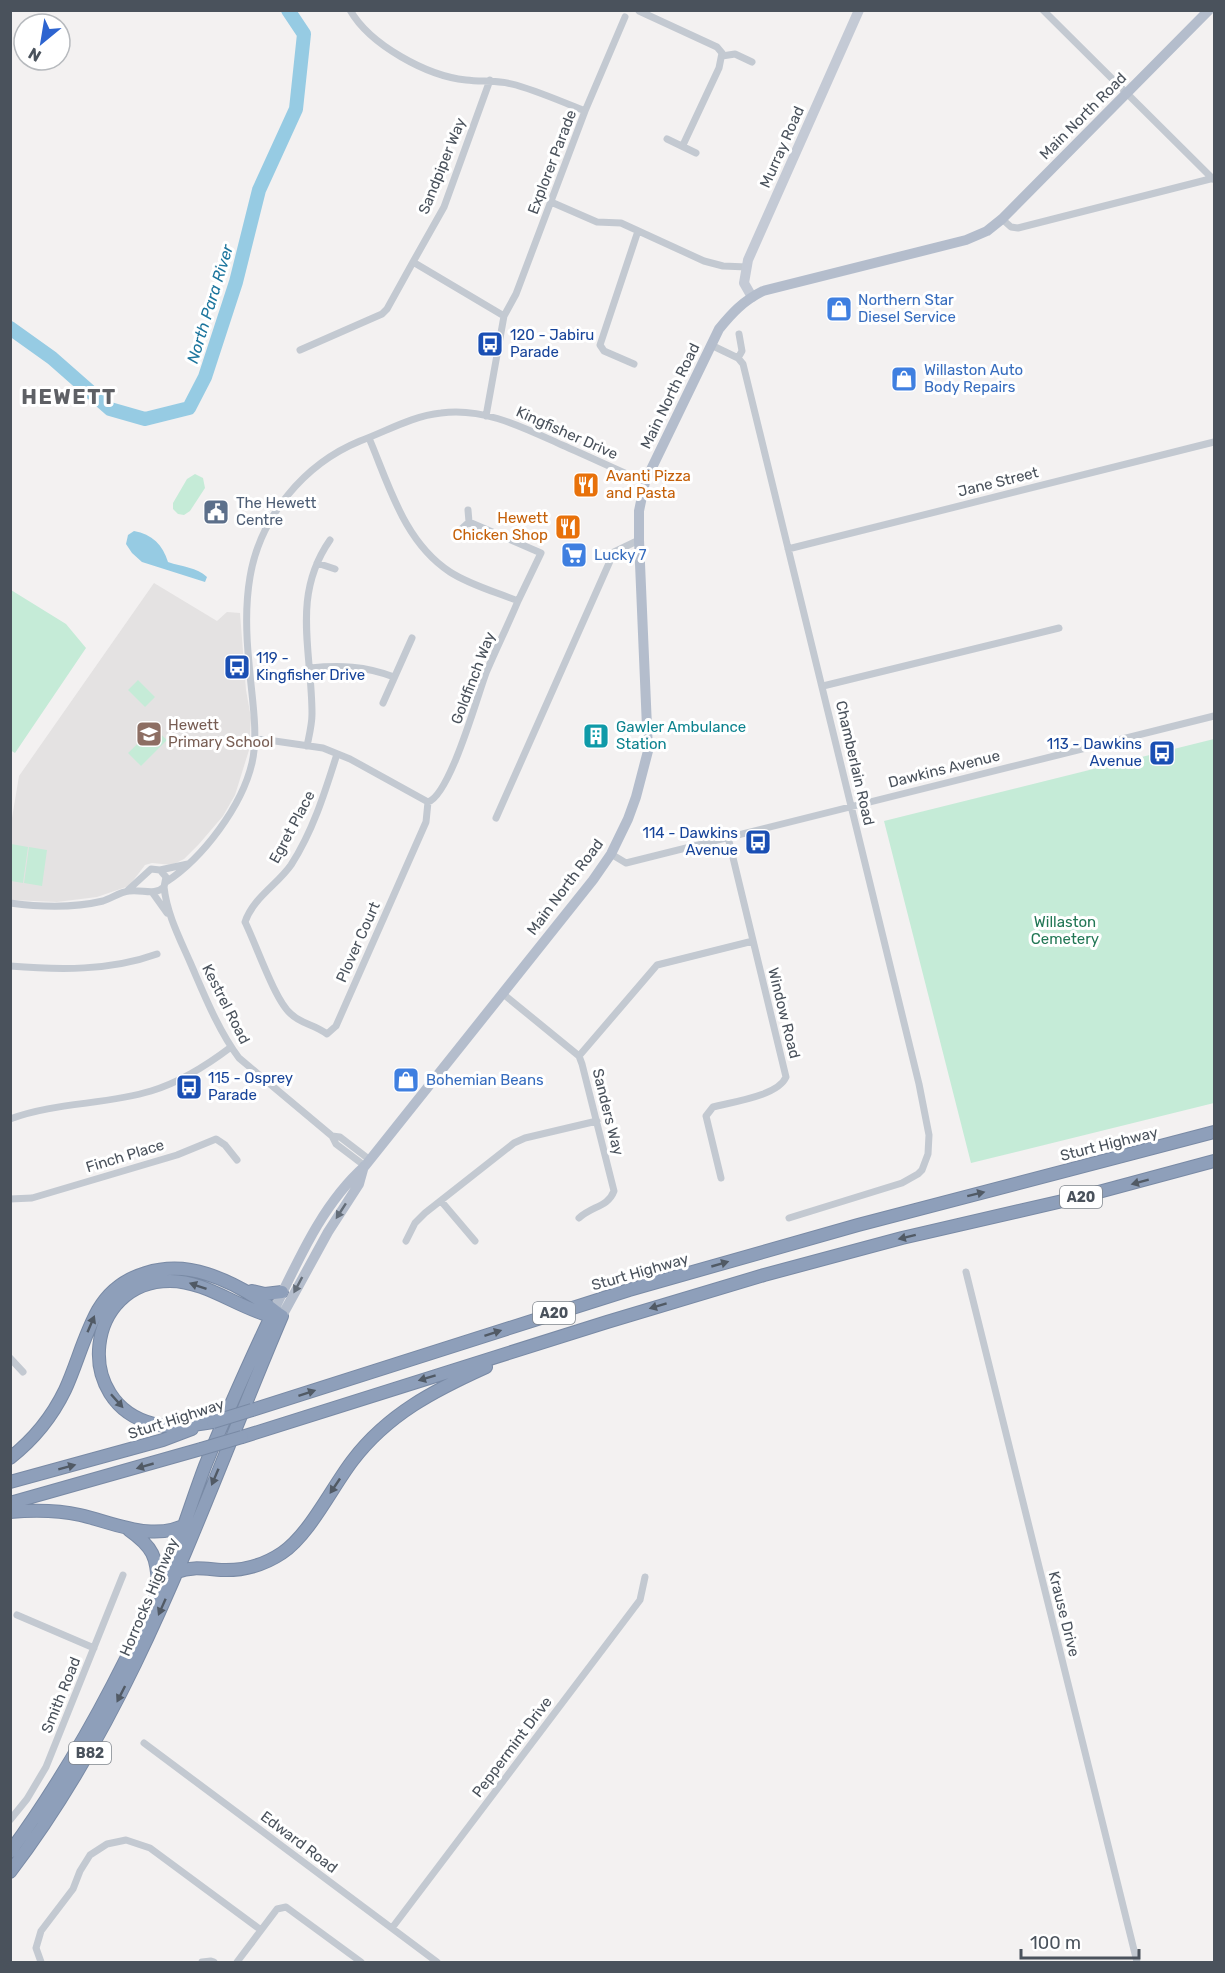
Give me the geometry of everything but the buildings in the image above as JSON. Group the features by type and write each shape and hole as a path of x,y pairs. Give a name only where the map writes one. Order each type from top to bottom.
{"highway":[{"name":"Sturt Highway","path":"10,1482 162,1440 640,1287 880,1219 1215,1132"},
{"name":"A20","path":"10,1503 242,1437 764,1275 902,1238 1215,1163"},
{"path":"10,1458 31,1440 55,1408 95,1316 105,1299 117,1287 140,1274 167,1268 197,1271 236,1287 258,1293 282,1292"},
{"path":"213,1422 165,1426 143,1420 126,1411 113,1397 101,1372 98,1353 102,1329 111,1312 122,1299 136,1290 160,1282 179,1281 200,1287 251,1310 264,1314 277,1314"},
{"path":"236,1287 266,1304 277,1314"},
{"path":"243,1374 255,1336 256,1321 251,1310"},
{"name":"Horrocks Highway","path":"10,1852 75,1755 136,1638 179,1541 243,1374 277,1314"},
{"name":"Horrocks Highway","path":"10,1872 53,1812 94,1745 138,1662 177,1572 277,1314"},
{"path":"177,1572 190,1568 230,1570 248,1568 283,1553 307,1527 354,1459 378,1432 399,1414 446,1385 543,1342"},
{"path":"10,1512 64,1512 128,1529 155,1531 183,1526 200,1513"},
{"path":"128,1529 152,1551 157,1565 159,1589"},
{"path":"179,1541 183,1555 210,1568"}],"main road":[{"name":"Main North Road","path":"277,1314 282,1292 304,1248 351,1178 367,1163 593,880 611,854 636,797 648,751 639,511 645,482 718,329 734,309 763,291 966,240 987,231 1002,219 1209,10"},
{"name":"Main North Road","path":"277,1314 359,1184 367,1163"}],"street":[{"path":"350,10 355,18 383,44 417,66 466,80 490,80 517,85 585,111"},
{"path":"619,10 625,17 632,17 639,11 720,50 722,56 719,68 683,145"},
{"name":"Murray Road","path":"752,297 744,283 748,260 859,10"},
{"path":"1043,10 1214,179"},
{"name":"Explorer Parade","path":"486,416 504,316 516,294 585,111 625,17"},
{"path":"722,56 735,54 752,62"},
{"name":"Sandpiper Way","path":"300,350 382,314 387,309 444,207 490,80"},
{"path":"667,140 683,145 696,153"},
{"path":"1002,219 1011,227 1018,228 1214,179"},
{"path":"551,202 597,222 621,223 704,261 723,266 747,267"},
{"path":"634,364 604,351 600,345 638,231"},
{"path":"413,262 504,316"},
{"name":"Chamberlain Road","path":"739,334 742,351 738,358 743,364 823,686 850,807 887,948 929,1135 928,1154 918,1174 902,1183 789,1218"},
{"path":"711,345 738,358"},
{"name":"Kingfisher Drive","path":"165,884 215,837 231,814 252,762 254,738 246,618 250,574 260,542 282,502 304,477 338,451 408,420 439,413 458,412 501,418 645,482"},
{"path":"369,438 410,531 425,550 452,573 518,601"},
{"name":"Jane Street","path":"788,549 1215,442"},
{"path":"459,531 469,522 468,510"},
{"name":"Goldfinch Way","path":"428,802 436,797 463,742 486,674 541,553 469,522"},
{"path":"307,746 312,717 306,619 307,597 311,575 330,540"},
{"path":"496,818 614,552 639,540"},
{"path":"317,562 335,569"},
{"path":"823,686 1059,628"},
{"path":"383,703 412,638"},
{"path":"310,668 338,665 360,667 394,677"},
{"name":"Dawkins Avenue","path":"611,854 626,863 1215,716"},
{"path":"254,738 323,748 428,802"},
{"name":"Egret Place","path":"280,1000 245,922 248,912 290,866 319,811 337,754"},
{"name":"Plover Court","path":"280,1000 285,1009 300,1021 317,1026 327,1034 332,1032 426,822 428,802"},
{"name":"Window Road","path":"721,1178 706,1116 709,1110 769,1092 780,1086 786,1077 728,837"},
{"path":"10,903 38,906 81,904 105,900 127,891 151,868 160,870 188,864"},
{"path":"127,891 157,892 165,884 164,873 160,870"},
{"path":"144,874 142,884 150,892"},
{"name":"Kestrel Road","path":"165,884 166,902 171,917 204,995 231,1047 239,1058 332,1136 336,1144 367,1163"},
{"name":"Kestrel Road","path":"150,892 171,917"},
{"path":"579,1056 657,965 753,941"},
{"path":"10,966 79,969 136,961 157,954"},
{"name":"Sanders Way","path":"502,993 579,1056 614,1191 606,1203 588,1209 579,1218"},
{"path":"10,1119 31,1112 132,1096 167,1086 199,1071 231,1047"},
{"path":"406,1241 415,1223 514,1143 525,1138 597,1121"},
{"name":"Finch Place","path":"10,1198 32,1198 177,1155 216,1139 225,1145 237,1160"},
{"path":"441,1201 475,1241"},
{"name":"Krause Drive","path":"966,1272 1137,1962"},
{"path":"10,1358 23,1372"},
{"name":"Smith Road","path":"10,1820 27,1799 46,1767 123,1575"},
{"name":"Peppermint Drive","path":"392,1928 640,1600 645,1577"},
{"path":"17,1615 94,1648"},
{"name":"Edward Road","path":"144,1743 437,1962"},
{"path":"41,1962 36,1948 41,1931 73,1889 80,1871 90,1856 107,1844 126,1840 150,1848 261,1930"},
{"path":"237,1962 277,1909 286,1907 361,1962"},
{"path":"202,1962 214,1962"}],"shaded area":[{"name":"Hewett Primary School","path":"154,583 217,621 227,612 240,613 246,690 251,718 249,750 235,795 223,816 184,859 172,865 152,863 145,865 129,886 97,897 57,902 11,900 11,824 19,776"}],"green space":[{"path":"195,474 203,478 205,488 190,511 184,515 178,514 173,509 173,503 187,479"},
{"path":"11,590 66,624 86,648 15,753 10,750"},
{"path":"138,680 155,697 145,707 128,690"},
{"path":"154,728 167,740 141,766 128,753"},
{"name":"Willaston Cemetery","path":"1214,739 1214,1103 971,1163 884,821"},
{"path":"11,844 28,847 23,883 11,881"},
{"path":"29,847 47,850 42,886 24,883"}],"water":[{"path":"134,531 156,541 168,562 194,569 207,577 205,582 142,562 126,544 128,535"}],"waterway":[{"name":"North Para River","path":"10,328 52,358 110,409 145,419 189,408 205,377 236,282 259,190 296,109 304,34 288,10"}],"place":[{"name":"Northern Star Diesel Service","path":"839,309"},
{"name":"120 - Jabiru Parade","path":"490,344"},
{"name":"Willaston Auto Body Repairs","path":"904,379"},
{"name":"Avanti Pizza and Pasta","path":"586,485"},
{"name":"The Hewett Centre","path":"216,512"},
{"name":"Hewett Chicken Shop","path":"568,527"},
{"name":"Lucky 7","path":"574,555"},
{"name":"119 - Kingfisher Drive","path":"237,667"},
{"name":"Hewett Primary School","path":"149,734"},
{"name":"Gawler Ambulance Station","path":"596,736"},
{"name":"113 - Dawkins Avenue","path":"1162,753"},
{"name":"114 - Dawkins Avenue","path":"758,842"},
{"name":"Bohemian Beans","path":"406,1080"},
{"name":"115 - Osprey Parade","path":"189,1087"}],"district":[{"name":"HEWETT","path":"69,396"}]}
